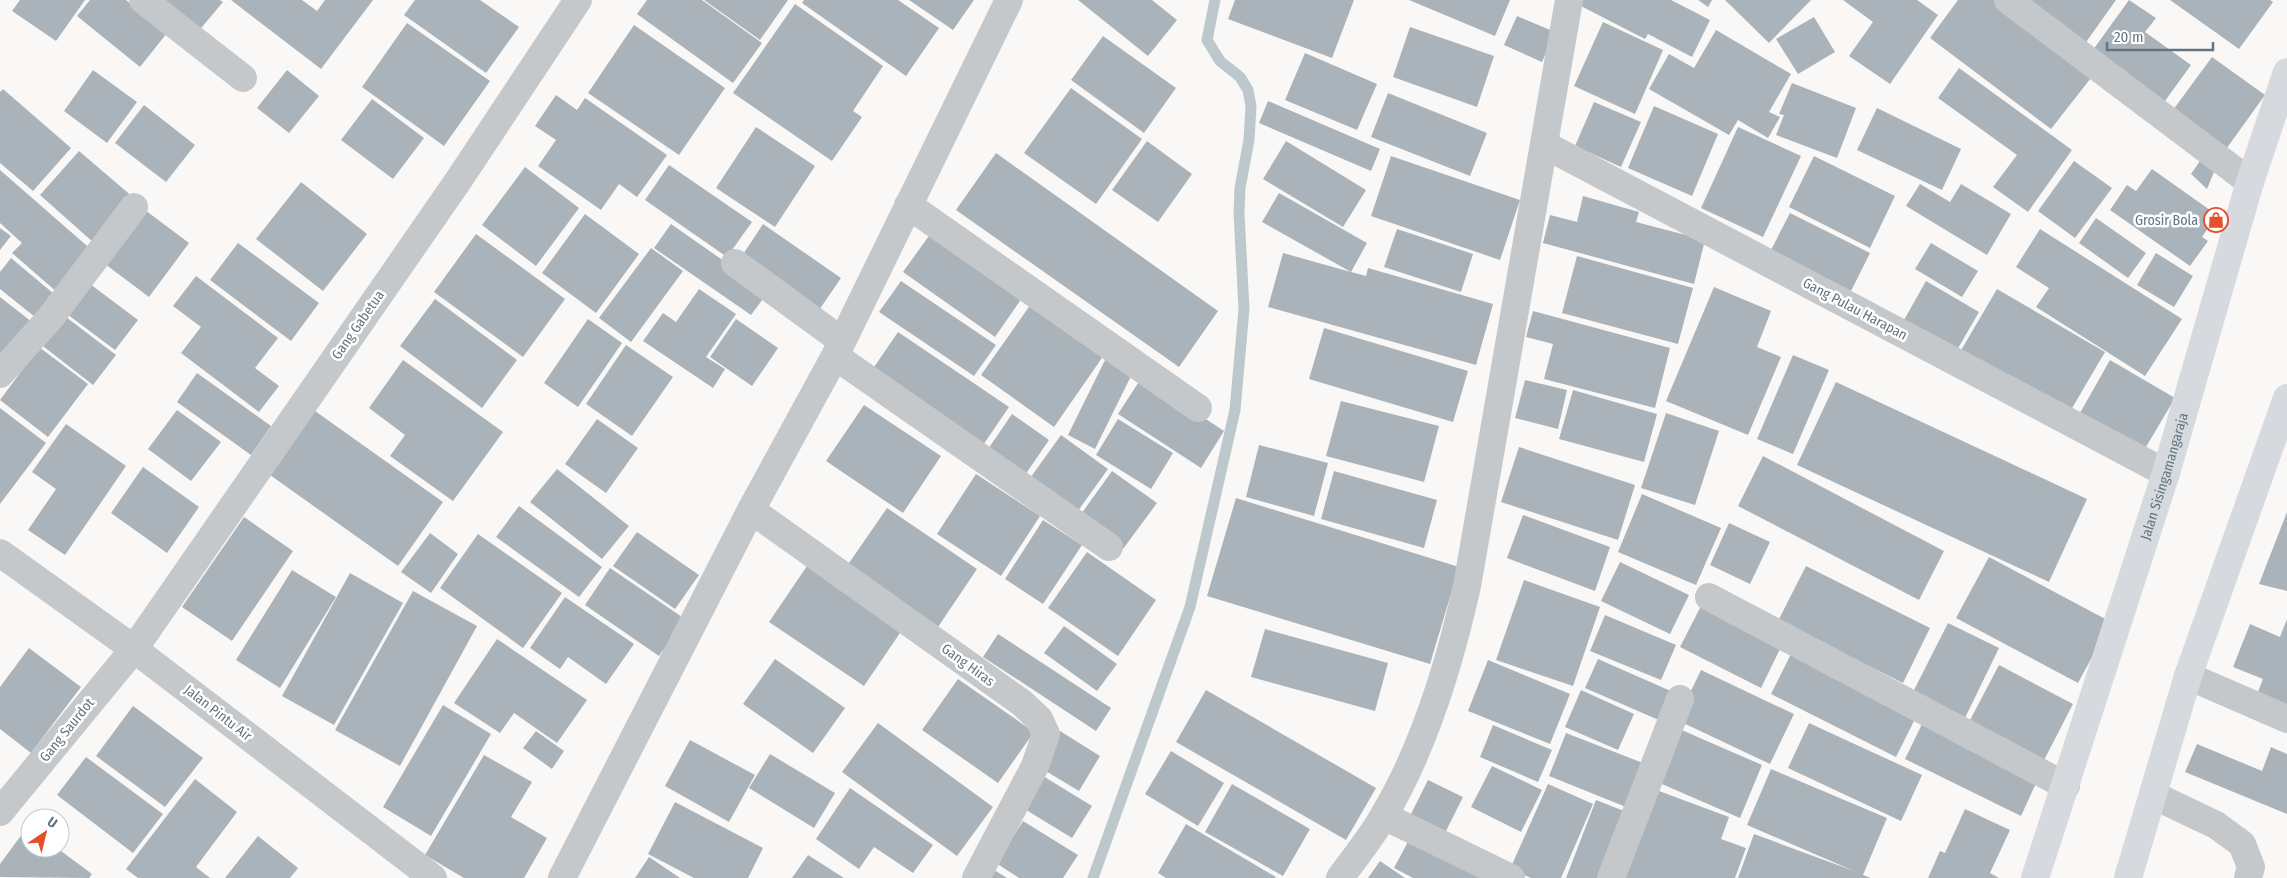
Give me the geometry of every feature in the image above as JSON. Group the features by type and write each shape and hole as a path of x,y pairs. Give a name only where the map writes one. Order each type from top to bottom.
{"main road":[{"name":"Jalan Sisingamangaraja","path":"2035,878 2166,473 2250,182 2287,72"},
{"path":"2128,878 2188,676 2287,398"}],"street":[{"path":"142,0 243,78"},
{"name":"Gang Gabetua","path":"134,649 458,181 578,0"},
{"path":"562,878 751,510 839,349 1009,0"},
{"path":"2008,0 2250,182"},
{"path":"1340,878 1384,816 1418,746 1454,644 1467,586 1545,145 1562,3"},
{"name":"Gang Pulau Harapan","path":"1545,145 2166,473"},
{"path":"908,205 1198,408"},
{"path":"0,374 52,317 134,207"},
{"path":"734,263 839,349 1109,547"},
{"name":"Gang Hiras","path":"751,510 1022,703 1039,719 1046,734 1035,766 976,878"},
{"name":"Jalan Pintu Air","path":"0,553 134,649 433,878"},
{"path":"1709,597 2066,786"},
{"name":"Gang Saurdot","path":"0,812 134,649"},
{"path":"2188,676 2287,719"},
{"path":"1611,878 1680,699"},
{"path":"2153,795 2216,825 2242,844 2252,867 2248,878"},
{"path":"1384,816 1511,878"}],"building":[{"path":"20,0 85,0 56,41 12,11"},
{"path":"90,0 126,0 167,33 140,67 77,16"},
{"path":"156,0 220,0 223,2 197,33"},
{"path":"231,0 302,0 317,11 325,0 373,0 321,69"},
{"path":"415,0 480,0 519,27 486,73 404,15"},
{"path":"647,0 702,0 762,43 733,83 637,14"},
{"path":"704,0 788,0 760,40"},
{"path":"804,0 898,0 939,28 906,76 802,3"},
{"path":"909,0 974,0 953,30"},
{"path":"1078,0 1152,0 1177,20 1148,56"},
{"path":"1235,0 1354,0 1332,58 1228,19"},
{"path":"1409,0 1510,0 1495,36"},
{"path":"1576,0 1671,0 1710,20 1692,57 1648,34 1645,39 1575,3"},
{"path":"1698,0 1712,0 1708,7"},
{"path":"1725,0 1811,0 1769,43"},
{"path":"1843,0 1917,0 1938,15 1890,84 1849,56 1873,22"},
{"path":"1958,0 1996,0 2094,74 2051,129 1930,38"},
{"path":"2020,0 2116,0 2084,45"},
{"path":"2129,0 2156,18 2145,32 2191,65 2162,105 2090,54"},
{"path":"2170,0 2270,0 2273,2 2239,49"},
{"path":"795,4 883,66 853,111 862,117 832,161 733,93"},
{"path":"1517,16 1555,32 1542,62 1504,45"},
{"path":"1814,17 1835,52 1798,74 1776,39"},
{"path":"1603,22 1663,50 1635,114 1574,86"},
{"path":"407,23 490,81 444,146 362,87"},
{"path":"634,25 725,88 679,155 588,93"},
{"path":"1410,27 1494,56 1477,107 1393,77"},
{"path":"1716,30 1791,74 1769,112 1780,117 1768,138 1738,120 1729,135 1649,89 1669,54 1694,68"},
{"path":"1103,36 1176,88 1144,133 1071,80"},
{"path":"1305,53 1377,84 1357,130 1285,100"},
{"path":"2212,57 2265,95 2224,152 2170,114"},
{"path":"1959,68 2072,150 2028,212 1993,187 2017,155 1938,98"},
{"path":"93,70 137,102 107,143 64,111"},
{"path":"287,70 319,96 289,133 257,108"},
{"path":"1792,83 1856,108 1837,158 1776,135 1784,115 1779,114"},
{"path":"1071,88 1142,139 1096,204 1024,153"},
{"path":"3,89 71,148 33,191 0,163 0,92"},
{"path":"1388,93 1487,133 1470,176 1371,137"},
{"path":"556,95 577,110 585,98 667,155 637,197 619,184 601,210 538,166 556,140 535,126"},
{"path":"372,99 424,138 393,179 341,140"},
{"path":"1268,101 1380,149 1371,171 1259,123"},
{"path":"1594,102 1641,122 1621,167 1575,146"},
{"path":"144,105 195,145 166,182 115,143"},
{"path":"1654,106 1718,134 1692,196 1628,168"},
{"path":"1877,108 1961,149 1942,190 1857,150"},
{"path":"756,127 815,166 775,227 716,188"},
{"path":"1738,127 1801,156 1763,237 1701,208"},
{"path":"1147,141 1192,174 1158,222 1112,190"},
{"path":"1286,141 1366,190 1343,227 1263,179"},
{"path":"79,151 134,198 94,243 40,195"},
{"path":"996,153 1218,311 1179,367 956,210"},
{"path":"2204,155 2216,167 2207,189 2191,174"},
{"path":"1391,156 1520,200 1500,260 1371,216"},
{"path":"1814,156 1895,196 1870,248 1789,207"},
{"path":"2074,161 2112,188 2075,238 2038,211"},
{"path":"669,165 752,222 727,257 645,200"},
{"path":"525,167 579,208 536,266 482,225"},
{"path":"2152,169 2217,215 2202,237 2208,241 2190,266 2110,210 2127,185 2136,191"},
{"path":"0,170 94,252 58,293 12,253 22,243 0,223"},
{"path":"301,182 367,234 323,291 256,239"},
{"path":"1920,184 1950,202 1961,184 2011,214 1987,255 1906,206"},
{"path":"1279,193 1367,243 1351,272 1262,222"},
{"path":"1583,196 1639,212 1636,222 1705,240 1694,284 1543,243 1550,215 1577,222"},
{"path":"145,210 189,243 149,297 105,264"},
{"path":"1790,213 1870,253 1851,291 1771,250"},
{"path":"585,214 639,254 596,313 542,273"},
{"path":"2096,218 2146,253 2128,278 2079,243"},
{"path":"671,224 768,292 751,315 654,248"},
{"path":"763,224 841,278 815,316 738,262"},
{"path":"0,228 11,236 0,250"},
{"path":"1397,229 1473,254 1461,292 1384,267"},
{"path":"2040,229 2182,319 2145,376 2036,307 2049,288 2016,267"},
{"path":"931,233 1022,298 995,337 903,272"},
{"path":"476,234 565,299 523,357 434,292"},
{"path":"238,243 319,303 291,341 210,280"},
{"path":"1931,243 1978,271 1962,297 1915,269"},
{"path":"651,248 683,271 631,342 599,318"},
{"path":"1283,253 1366,276 1368,268 1493,304 1476,365 1268,307"},
{"path":"2156,253 2193,276 2174,307 2137,285"},
{"path":"1577,256 1693,288 1678,344 1562,313"},
{"path":"11,258 54,294 35,317 0,289 0,272"},
{"path":"196,276 278,338 255,368 279,386 259,412 181,353 201,327 173,306"},
{"path":"86,281 138,320 115,350 63,311"},
{"path":"901,281 996,345 974,376 879,312"},
{"path":"1926,281 1979,312 1957,350 1904,320"},
{"path":"1714,287 1771,311 1757,347 1781,357 1748,435 1666,401"},
{"path":"699,289 736,314 706,357 725,369 713,388 643,341 663,313 676,322"},
{"path":"1997,289 2105,352 2068,415 1960,352"},
{"path":"0,297 32,322 0,360"},
{"path":"435,299 517,360 482,408 400,346"},
{"path":"1031,304 1104,355 1054,427 981,375"},
{"path":"1533,311 1670,348 1655,408 1544,379 1553,344 1526,337"},
{"path":"62,314 116,355 93,385 39,343"},
{"path":"588,319 622,343 578,407 544,383"},
{"path":"736,319 778,348 752,386 710,357"},
{"path":"1324,328 1468,371 1453,422 1309,379"},
{"path":"898,332 1009,407 981,448 870,373"},
{"path":"626,345 673,377 632,436 586,404"},
{"path":"39,347 88,384 48,437 0,400"},
{"path":"1793,355 1829,370 1793,454 1757,439"},
{"path":"1106,358 1133,372 1095,449 1068,435"},
{"path":"403,360 503,432 453,501 390,456 405,435 369,408"},
{"path":"2110,360 2175,398 2140,457 2076,420"},
{"path":"197,373 271,426 251,455 177,402"},
{"path":"1142,377 1224,431 1201,468 1118,414"},
{"path":"1525,380 1567,390 1558,429 1515,418"},
{"path":"1836,382 2087,499 2049,582 1797,465"},
{"path":"1573,390 1657,414 1644,462 1559,439"},
{"path":"1341,401 1439,426 1424,482 1326,456"},
{"path":"864,405 941,456 903,513 826,461"},
{"path":"0,408 46,443 0,504"},
{"path":"177,410 221,442 191,481 148,449"},
{"path":"315,411 443,502 398,566 270,475"},
{"path":"1666,413 1719,431 1695,505 1641,488"},
{"path":"1012,414 1049,440 1023,478 986,452"},
{"path":"597,419 638,448 606,493 565,464"},
{"path":"1118,419 1173,453 1151,489 1096,455"},
{"path":"66,424 126,466 65,555 28,530 56,489 32,472"},
{"path":"1061,435 1108,469 1075,515 1028,481"},
{"path":"1259,445 1328,463 1314,516 1246,497"},
{"path":"1519,447 1635,485 1618,540 1501,502"},
{"path":"1763,456 1944,551 1919,600 1738,506"},
{"path":"143,467 199,507 167,553 111,513"},
{"path":"557,469 629,526 602,559 530,502"},
{"path":"1112,471 1157,503 1123,549 1079,517"},
{"path":"1334,471 1437,500 1424,548 1321,519"},
{"path":"976,474 1040,516 1001,576 937,534"},
{"path":"1642,494 1721,528 1696,585 1618,552"},
{"path":"1236,498 1459,567 1430,664 1207,596"},
{"path":"519,506 602,567 579,597 496,537"},
{"path":"887,508 977,569 938,627 847,566"},
{"path":"2287,512 2287,591 2259,584"},
{"path":"1523,515 1610,547 1595,591 1507,558"},
{"path":"244,517 293,551 232,641 182,607"},
{"path":"1043,520 1082,545 1043,604 1005,579"},
{"path":"1729,523 1770,542 1750,584 1710,565"},
{"path":"637,532 699,575 675,609 613,566"},
{"path":"430,533 458,554 431,593 401,572"},
{"path":"478,534 562,593 523,648 440,588"},
{"path":"1087,552 1156,600 1118,656 1048,608"},
{"path":"1989,557 2111,622 2078,683 1956,618"},
{"path":"1620,562 1689,595 1670,634 1601,601"},
{"path":"807,566 902,630 864,686 769,622"},
{"path":"1806,566 1930,628 1903,683 1778,621"},
{"path":"610,568 685,619 659,656 585,605"},
{"path":"292,570 336,597 280,688 236,660"},
{"path":"350,573 403,603 334,725 282,696"},
{"path":"1524,580 1600,607 1573,686 1496,660"},
{"path":"413,591 477,626 400,766 335,730"},
{"path":"565,597 634,644 606,684 568,657 560,669 530,648"},
{"path":"1702,604 1782,645 1761,688 1680,647"},
{"path":"1605,615 1676,645 1661,680 1590,651"},
{"path":"2287,619 2287,710 2256,697 2263,679 2233,667 2250,624 2280,637"},
{"path":"1948,623 1999,648 1964,720 1912,694"},
{"path":"1064,626 1117,664 1097,691 1044,653"},
{"path":"1265,629 1388,663 1375,711 1251,677"},
{"path":"998,634 1111,708 1096,731 983,657"},
{"path":"497,639 587,700 557,743 514,713 500,733 454,703"},
{"path":"29,648 81,687 31,753 0,729 0,687"},
{"path":"1793,650 1918,713 1896,757 1771,694"},
{"path":"775,659 845,708 813,753 743,704"},
{"path":"1598,659 1673,692 1661,721 1585,688"},
{"path":"1488,660 1570,694 1550,744 1468,711"},
{"path":"1999,665 2073,704 2042,764 1968,724"},
{"path":"1701,670 1794,714 1770,764 1677,720"},
{"path":"958,679 1034,732 998,783 922,730"},
{"path":"1206,690 1376,788 1346,840 1176,742"},
{"path":"1581,690 1634,714 1618,750 1565,727"},
{"path":"443,705 491,734 431,836 383,807"},
{"path":"133,706 203,758 165,807 96,756"},
{"path":"878,723 993,807 957,856 842,772"},
{"path":"1809,723 1922,775 1901,821 1788,768"},
{"path":"1922,724 2037,781 2021,816 1905,759"},
{"path":"1493,725 1552,750 1538,782 1480,757"},
{"path":"1677,728 1762,765 1740,818 1655,781"},
{"path":"536,731 564,751 552,769 523,748"},
{"path":"1060,731 1100,756 1079,791 1039,767"},
{"path":"1566,733 1648,765 1631,809 1549,776"},
{"path":"690,740 755,775 729,822 665,786"},
{"path":"2197,744 2262,771 2271,747 2287,754 2287,814 2185,772"},
{"path":"1171,751 1224,783 1198,826 1145,794"},
{"path":"770,754 835,793 814,828 749,788"},
{"path":"484,755 532,782 511,817 547,838 524,878 464,878 425,855"},
{"path":"86,757 163,814 133,853 57,795"},
{"path":"1492,766 1542,790 1521,832 1471,807"},
{"path":"1771,769 1887,818 1863,875 1871,878 1738,878 1754,834 1854,871 1747,825"},
{"path":"1043,776 1092,806 1072,838 1023,808"},
{"path":"195,779 237,812 196,867 210,878 138,878 126,869"},
{"path":"1428,780 1463,797 1445,833 1410,816"},
{"path":"1232,784 1310,829 1283,876 1205,832"},
{"path":"1548,784 1593,804 1561,878 1531,878 1510,869"},
{"path":"850,788 933,845 913,873 874,847 859,869 816,839"},
{"path":"1651,788 1729,817 1721,839 1746,848 1735,878 1618,878"},
{"path":"1596,800 1629,813 1605,878 1566,878"},
{"path":"675,802 763,848 748,878 694,878 648,854"},
{"path":"1965,809 2010,830 1990,873 1999,878 1928,878 1940,851 1945,853"},
{"path":"1023,821 1078,855 1063,878 1019,878 996,863"},
{"path":"1186,824 1276,877 1166,878 1158,873"},
{"path":"258,836 298,868 290,878 225,878"},
{"path":"1411,836 1490,878 1413,878 1394,868"},
{"path":"20,837 20,858 70,858 92,874 89,878 0,877 0,864"},
{"path":"808,855 844,878 792,878"},
{"path":"649,857 680,878 635,878"},
{"path":"1380,861 1405,878 1368,878"},
{"path":"994,870 1007,878 989,878"}],"waterway":[{"path":"1093,878 1190,607 1235,410 1244,309 1239,213 1240,188 1249,140 1251,106 1248,90 1240,77 1220,61 1207,40 1215,0"}],"place":[{"name":"Grosir Bola","path":"2216,220"}]}
